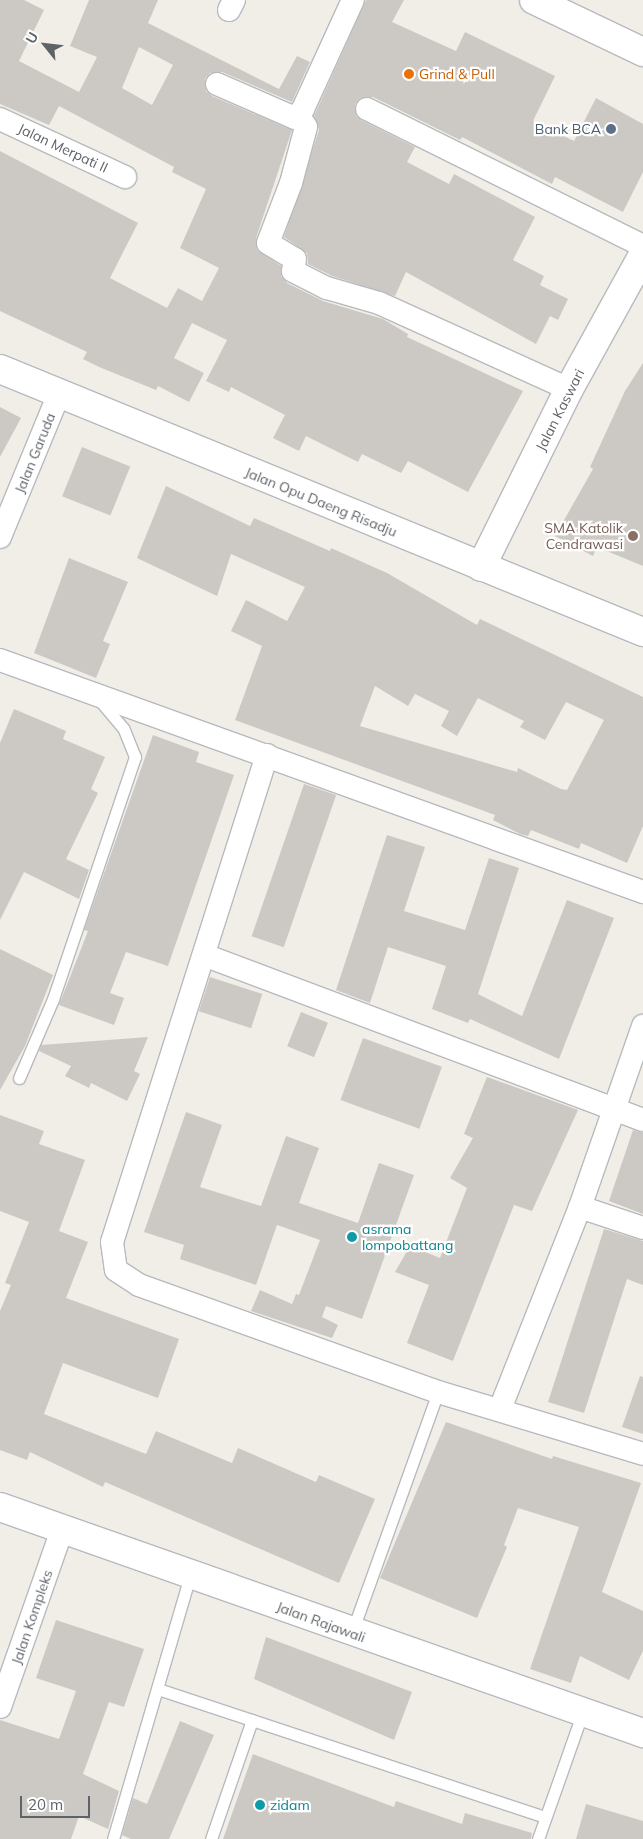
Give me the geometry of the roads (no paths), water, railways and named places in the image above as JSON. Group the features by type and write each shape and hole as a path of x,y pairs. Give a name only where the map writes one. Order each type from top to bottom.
{"main road":[{"path":"534,0 643,52"},
{"name":"Jalan Kaswari","path":"481,567 569,389 643,255"},
{"name":"Jalan Opu Daeng Risadju","path":"0,369 58,396 643,632"},
{"name":"Jalan Rajawali","path":"0,1507 63,1527 351,1633 643,1733"}],"street":[{"path":"298,115 353,0"},
{"path":"217,84 288,117 298,115"},
{"path":"367,109 643,246"},
{"path":"298,115 306,127 291,183 268,243 295,259 292,271 328,288 379,303 569,389"},
{"name":"Jalan Merpati II","path":"0,119 125,177"},
{"name":"Jalan Garuda","path":"0,537 58,396"},
{"path":"0,660 268,755 643,892"},
{"path":"268,755 112,1242 116,1270 139,1285 438,1392 500,1409 643,1454"},
{"path":"204,955 643,1120"},
{"path":"500,1409 580,1207 643,1026"},
{"path":"580,1207 643,1228"},
{"name":"Jalan Kompleks","path":"0,1707 63,1527"}],"lane":[{"path":"19,1078 53,999 135,757 123,728 94,694"},
{"path":"351,1633 438,1392"},
{"path":"113,1839 191,1573"},
{"path":"158,1689 545,1817"},
{"path":"538,1839 583,1711"},
{"path":"211,1839 252,1720"}],"place":[{"name":"Grind & Pull","path":"409,74"},
{"name":"Bank BCA","path":"611,129"},
{"name":"SMA Katolik Cendrawasi","path":"633,536"},
{"name":"asrama lompobattang","path":"352,1237"},
{"name":"zidam","path":"260,1805"}]}
